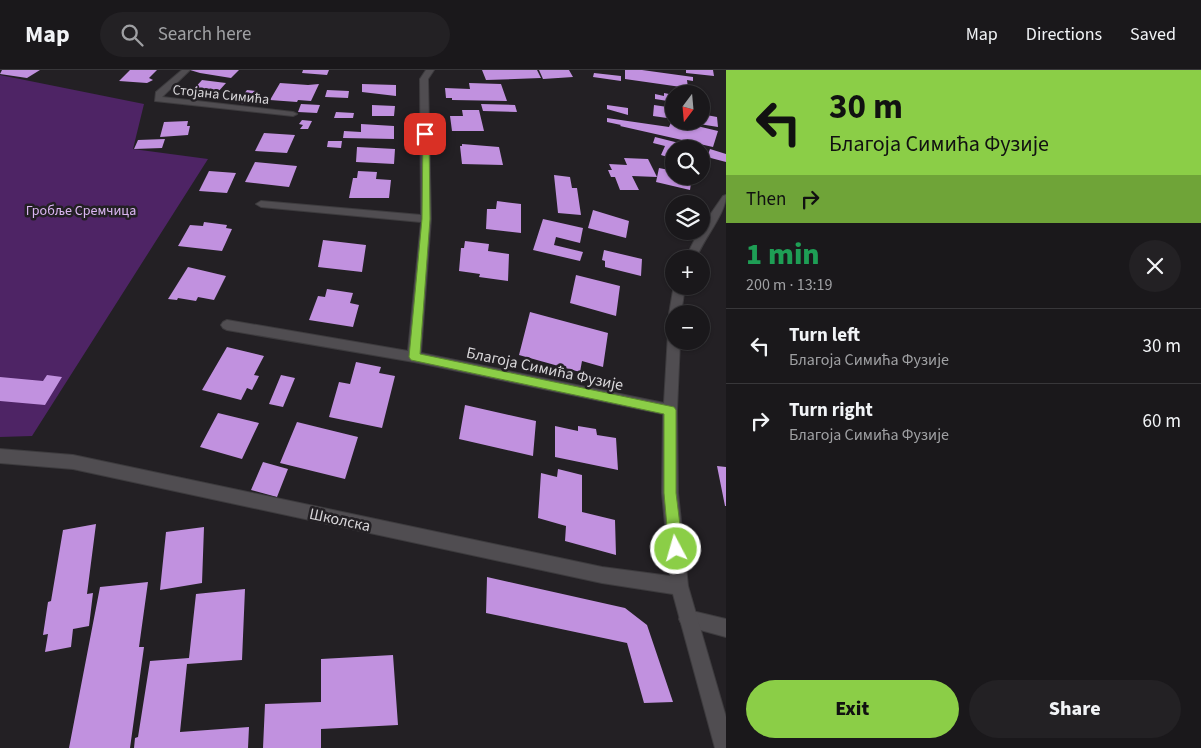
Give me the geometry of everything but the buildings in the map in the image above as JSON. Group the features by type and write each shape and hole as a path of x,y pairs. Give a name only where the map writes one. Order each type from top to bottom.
{"street":[{"name":"Стојана Симића","path":"186,70 159,94 158,99 293,114"},
{"path":"414,357 426,219 424,78 430,70"},
{"path":"694,250 726,198"},
{"path":"261,204 426,219"},
{"name":"Благоја Симића Фузије","path":"227,325 414,357 670,410"},
{"path":"673,350 670,410 670,493 680,586 725,748"},
{"name":"Школска","path":"0,456 73,462 602,576 680,586"},
{"path":"688,619 726,628"}],"green space":[{"name":"Гробље Сремчица","path":"0,75 144,104 133,149 208,159 32,436 0,437"}],"route":[{"path":"425,134 426,219 414,357 670,410 670,493 676,549"}]}
